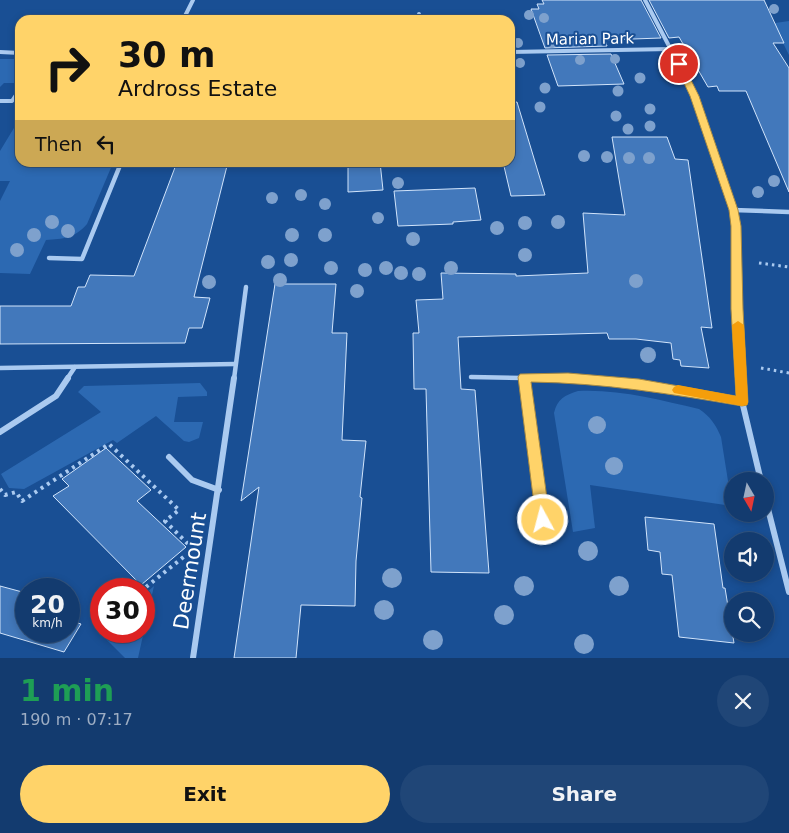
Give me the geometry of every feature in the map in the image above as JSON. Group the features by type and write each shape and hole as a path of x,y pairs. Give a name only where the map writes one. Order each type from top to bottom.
{"street":[{"path":"186,15 193,0"},
{"path":"645,0 695,96 734,210 742,402 759,472"},
{"name":"Marian Park","path":"515,52 671,49"},
{"path":"0,52 15,53"},
{"path":"0,101 12,101 15,96"},
{"path":"49,258 82,259 120,167"},
{"path":"734,210 789,212"},
{"name":"Deermount","path":"193,658 219,490 246,287"},
{"path":"0,368 235,364"},
{"path":"0,432 56,396 75,367"},
{"path":"471,377 568,378 639,384 742,402"},
{"path":"524,377 543,520"},
{"name":"Deermount","path":"169,457 192,480 219,490"},
{"path":"771,522 789,592"}],"path":[{"path":"758,263 789,267"},
{"path":"758,367 789,373"},
{"path":"0,489 5,495 16,492 22,501 110,444 179,510 165,521 193,549 155,580"}],"shaded area":[{"path":"789,21 789,55 768,24"},
{"path":"0,59 15,59 15,83 4,83 0,87"},
{"path":"15,126 15,167 111,167 87,224 78,232 68,237 46,240 30,274 0,273 0,201 10,181 0,181 0,151"},
{"path":"200,383 207,392 207,396 178,397 174,422 203,422 199,438 189,442 184,441 156,416 117,443 113,440 24,489 9,488 1,474 101,412 78,392 84,386"},
{"path":"578,391 609,392 639,396 699,409 712,421 721,437 727,472 724,472 724,505 590,485 595,528 573,532 554,413 557,404 569,394"},
{"path":"110,643 141,643 138,658 125,658"}],"building":[{"path":"542,0 641,0 661,38 605,40 607,46 545,48 531,9 539,9 537,4 544,4"},
{"path":"649,0 764,0 784,43 773,43 789,68 789,192 746,91 719,91 717,86 708,87 679,37 669,38"},
{"path":"611,54 624,84 558,86 547,55"},
{"path":"515,102 517,102 545,195 511,196 504,167 515,167"},
{"path":"612,137 667,137 675,159 688,160 712,328 701,327 709,368 681,366 680,360 673,359 671,343 636,339 609,339 607,333 458,337 461,389 475,390 489,573 431,572 426,389 414,389 413,333 419,333 416,300 443,299 441,273 516,274 516,276 588,273 583,213 625,215"},
{"path":"175,167 227,167 194,297 210,298 202,328 189,328 185,343 0,344 0,306 71,306 78,287 85,287 90,275 134,276"},
{"path":"348,167 381,167 383,190 348,192"},
{"path":"475,188 481,220 453,222 453,224 398,226 394,191"},
{"path":"275,284 336,284 332,333 347,333 342,440 366,441 360,497 362,498 356,561 355,606 301,605 296,658 234,658 259,487 241,501"},
{"path":"106,448 151,490 137,501 186,547 149,578 134,578 53,496 69,486 62,479"},
{"path":"645,517 714,524 723,588 725,588 726,592 724,592 724,642 679,637 672,575 662,574 660,552 648,550"},
{"path":"0,586 15,590 15,637 0,633"},
{"path":"34,643 69,643 64,652"}],"slow traffic":[{"path":"678,390 742,402 738,325"}],"route":[{"path":"543,520 524,377 568,378 639,384 717,396 742,402 737,309 737,242 734,210 695,96 679,64"}]}
